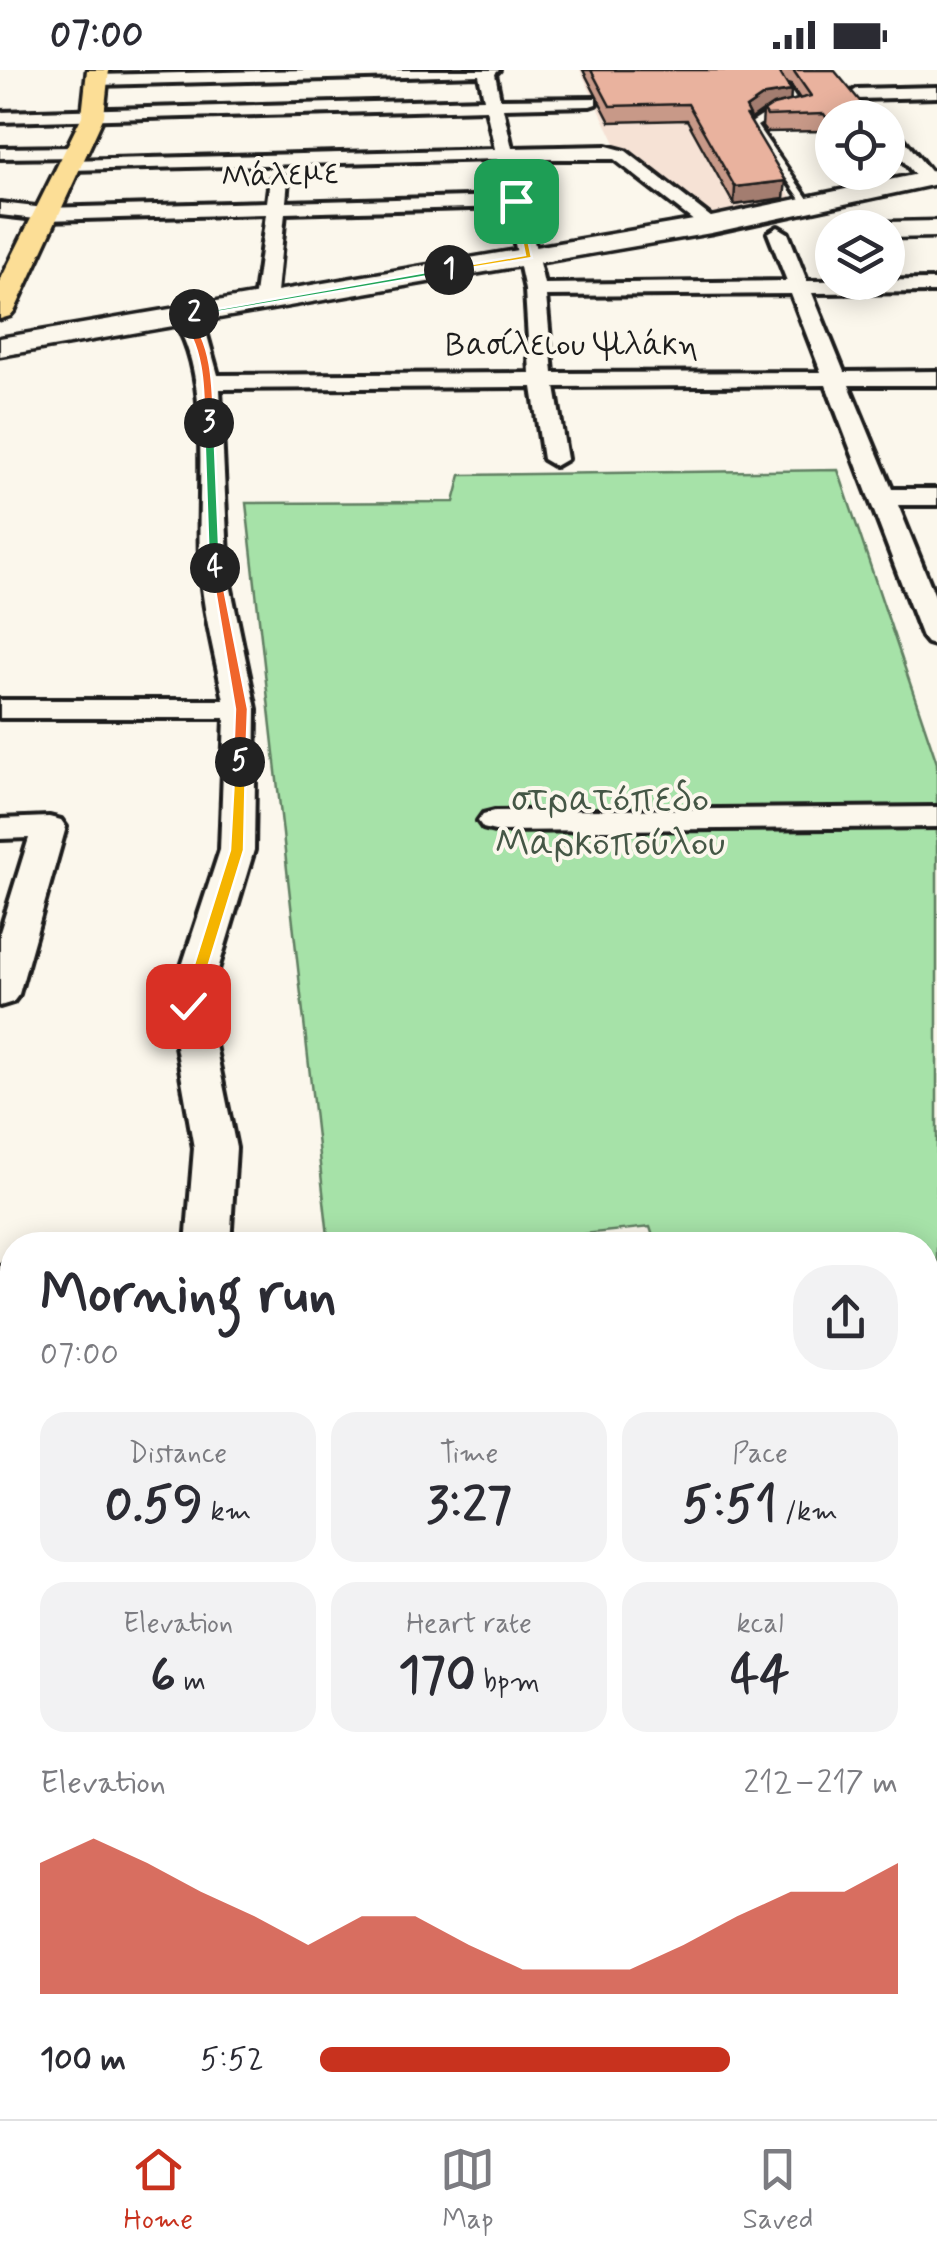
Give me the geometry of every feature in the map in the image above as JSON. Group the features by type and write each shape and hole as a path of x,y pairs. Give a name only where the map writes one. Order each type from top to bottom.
{"main road":[{"path":"4,294 33,226 93,116 98,75"},
{"path":"711,225 725,232 778,232 932,178"},
{"path":"0,347 711,225 811,219"},
{"path":"905,230 937,229"}],"street":[{"path":"98,75 487,70 535,290 542,378 555,460"},
{"path":"265,302 278,206 287,72"},
{"path":"862,100 852,88 937,92"},
{"path":"0,153 64,168 494,104 590,101"},
{"path":"0,117 93,116 505,153 607,151 620,155 711,225"},
{"path":"905,149 932,178"},
{"name":"Μάλεμε","path":"0,209 33,226 278,206 516,201"},
{"path":"778,232 934,620"},
{"path":"535,290 937,286"},
{"path":"182,316 194,328 208,382 215,579 242,709 237,850 188,1006 215,1148 209,1232"},
{"name":"Βασίλειου Ψιλάκη","path":"208,382 937,378"},
{"path":"882,497 937,497"},
{"path":"0,709 242,709"},
{"path":"495,821 937,818"},
{"path":"0,828 50,827 0,994"}],"lane":[{"path":"785,88 801,112 768,116 752,125 811,219"}],"shaded area":[{"path":"580,70 700,70 797,205 713,217 617,147"}],"green space":[{"name":"στρατόπεδο Μαρκοπούλου","path":"838,470 937,763 937,1232 652,1232 650,1227 602,1232 328,1232 246,503 454,502 461,475"}],"building":[{"path":"591,70 782,70 780,73 791,91 765,95 746,108 786,181 735,187 688,104 610,106"},
{"path":"793,70 834,70 859,100 815,100 815,114 767,116 764,111 773,105 811,96"}],"route":[{"path":"188,1006 237,850 242,709 215,579 208,382 194,328 182,316 529,256 516,201"}]}
